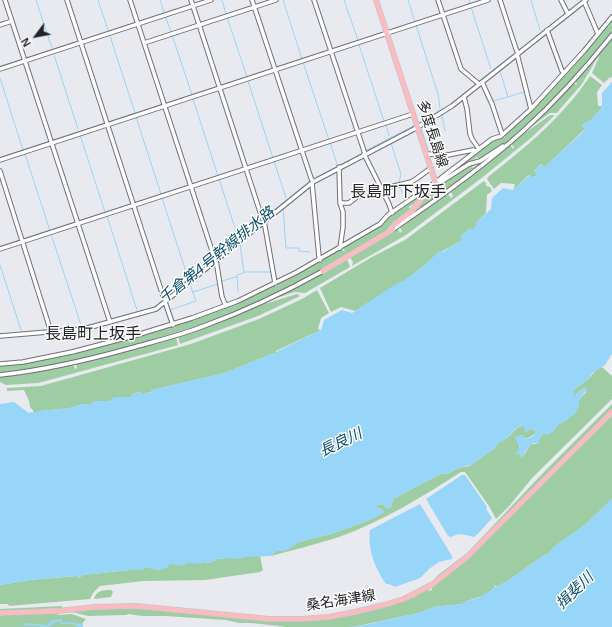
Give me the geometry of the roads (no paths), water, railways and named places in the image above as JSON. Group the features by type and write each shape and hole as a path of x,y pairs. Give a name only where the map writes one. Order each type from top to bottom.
{"main road":[{"name":"多度長島線","path":"323,271 392,230 394,225 411,212 435,186 436,182 376,0"},
{"name":"桑名海津線","path":"0,613 58,611 95,606 136,606 269,619 300,619 329,617 398,601 433,584 468,556 612,412"}],"street":[{"path":"5,0 110,320"},
{"path":"66,0 173,325"},
{"path":"130,0 215,259 222,297 226,306"},
{"path":"191,0 264,220 275,283"},
{"path":"0,69 211,0"},
{"path":"252,0 312,181 320,260"},
{"path":"144,43 276,0"},
{"path":"314,0 364,153 392,213"},
{"path":"438,0 461,68 479,83 492,104 502,134"},
{"path":"0,160 52,141 220,88 488,0"},
{"path":"500,0 517,52 530,109"},
{"path":"561,0 567,13"},
{"path":"0,336 51,330 84,329 110,320 156,309 165,300 312,181 444,111 464,97 517,52 585,1 598,34"},
{"path":"0,364 23,362 72,352 173,325 226,306 320,260 380,224 392,213 436,182 477,150 502,134 530,109 564,73 612,17"},
{"path":"0,25 12,21"},
{"path":"547,30 564,73"},
{"path":"392,230 456,185 524,131 563,91 612,35"},
{"path":"464,97 470,134 477,150"},
{"path":"0,249 413,114"},
{"path":"436,182 440,182 469,164 480,161 498,148 507,145"},
{"path":"427,154 448,155 477,150"},
{"path":"339,168 340,203 343,212 343,227 340,248"},
{"path":"340,203 351,202 358,196 411,182 431,168"},
{"path":"0,171 51,330"},
{"path":"0,375 39,370 68,364 176,335 230,316 285,291 323,271"}],"water":[{"name":"長良川","path":"612,82 612,354 605,365 592,373 587,381 583,382 574,390 574,395 576,396 579,391 586,387 587,389 579,400 579,405 575,414 559,424 554,431 548,435 541,435 538,444 530,444 522,457 519,454 515,454 520,447 514,437 523,435 525,439 527,439 535,435 536,429 531,429 526,432 522,425 515,429 505,440 498,443 494,449 473,464 459,468 447,474 442,473 393,499 390,509 387,509 382,504 377,505 377,508 382,509 385,512 367,521 334,533 299,542 287,550 276,551 271,556 244,557 239,559 226,558 218,559 209,563 187,563 182,566 170,564 167,568 158,570 146,567 140,570 83,575 79,578 76,576 28,580 0,585 0,404 14,402 29,413 33,412 34,414 40,411 70,408 83,404 90,405 95,401 109,401 115,397 131,397 133,394 139,392 143,394 151,392 152,390 225,373 274,353 276,355 276,352 321,330 324,320 342,310 352,313 423,267 439,251 443,252 462,240 461,236 469,229 474,229 476,223 491,209 492,198 503,188 513,190 530,175 533,178 537,175 534,171 542,164 545,167 585,130 582,125 591,120 602,107 602,93"},
{"path":"462,475 465,475 487,507 486,509 492,518 474,537 460,534 451,537 448,536 426,499"},
{"name":"揖斐川","path":"612,499 612,627 348,627 360,626 419,613 434,607 462,604 478,598 493,589 494,586 497,587 512,578 539,558 549,553 554,547 586,524"},
{"path":"420,504 452,556 452,559 439,562 420,578 395,587 386,584 373,559 369,537 370,530"},
{"path":"62,619 62,623 70,622 82,624 83,627 75,627 78,626 71,624 61,624 60,621 47,627 22,625 26,623 47,625 52,620"}],"waterway":[{"path":"36,0 52,48"},
{"path":"98,0 108,30"},
{"path":"160,0 164,12"},
{"path":"222,0 226,14"},
{"path":"283,0 302,59"},
{"path":"344,0 358,40"},
{"path":"408,0 415,22"},
{"path":"469,0 470,4"},
{"path":"531,0 540,30"},
{"name":"千倉第4号幹線排水路","path":"519,50 582,0"},
{"path":"471,7 491,69"},
{"path":"227,17 247,77"},
{"path":"166,18 171,32"},
{"path":"416,25 438,94 440,108"},
{"path":"172,35 192,95"},
{"path":"109,122 135,113 110,36"},
{"path":"359,45 384,121"},
{"name":"千倉第4号幹線排水路","path":"478,82 516,52"},
{"path":"54,55 78,129"},
{"path":"303,62 329,140"},
{"path":"500,71 508,97 524,92"},
{"path":"0,78 23,150"},
{"path":"248,81 273,158"},
{"name":"千倉第4号幹線排水路","path":"470,89 476,84"},
{"path":"493,101 508,97"},
{"path":"193,99 218,176"},
{"name":"千倉第4号幹線排水路","path":"420,122 442,109"},
{"path":"442,115 445,131"},
{"path":"136,117 161,194"},
{"path":"52,141 106,123"},
{"path":"386,125 389,136"},
{"name":"千倉第4号幹線排水路","path":"365,151 415,125"},
{"path":"421,128 429,152 443,153"},
{"path":"80,135 105,212"},
{"path":"0,158 49,142"},
{"path":"330,142 337,164"},
{"path":"391,143 401,174 399,183"},
{"name":"千倉第4号幹線排水路","path":"264,218 313,179 363,153"},
{"path":"25,154 50,231"},
{"path":"274,161 286,198"},
{"path":"219,179 238,237"},
{"path":"399,187 404,195 412,189"},
{"path":"162,198 188,278"},
{"path":"283,208 286,248 299,248 299,251 310,252"},
{"path":"107,216 137,310"},
{"name":"千倉第4号幹線排水路","path":"216,257 262,220"},
{"path":"51,234 81,325"},
{"path":"238,291 237,275 244,273 240,244"},
{"name":"千倉第4号幹線排水路","path":"166,298 214,259"},
{"path":"0,265 21,330"},
{"path":"245,272 270,272"},
{"path":"222,281 236,277"},
{"path":"193,292 218,284"},
{"path":"170,310 196,301 190,285"},
{"name":"千倉第4号幹線排水路","path":"111,319 155,307 164,300"},
{"name":"千倉第4号幹線排水路","path":"52,329 81,327 108,320"},
{"name":"千倉第4号幹線排水路","path":"0,334 49,330"}],"district":[{"name":"長島町下坂手","path":"398,193"},
{"name":"長島町上坂手","path":"93,335"}]}
